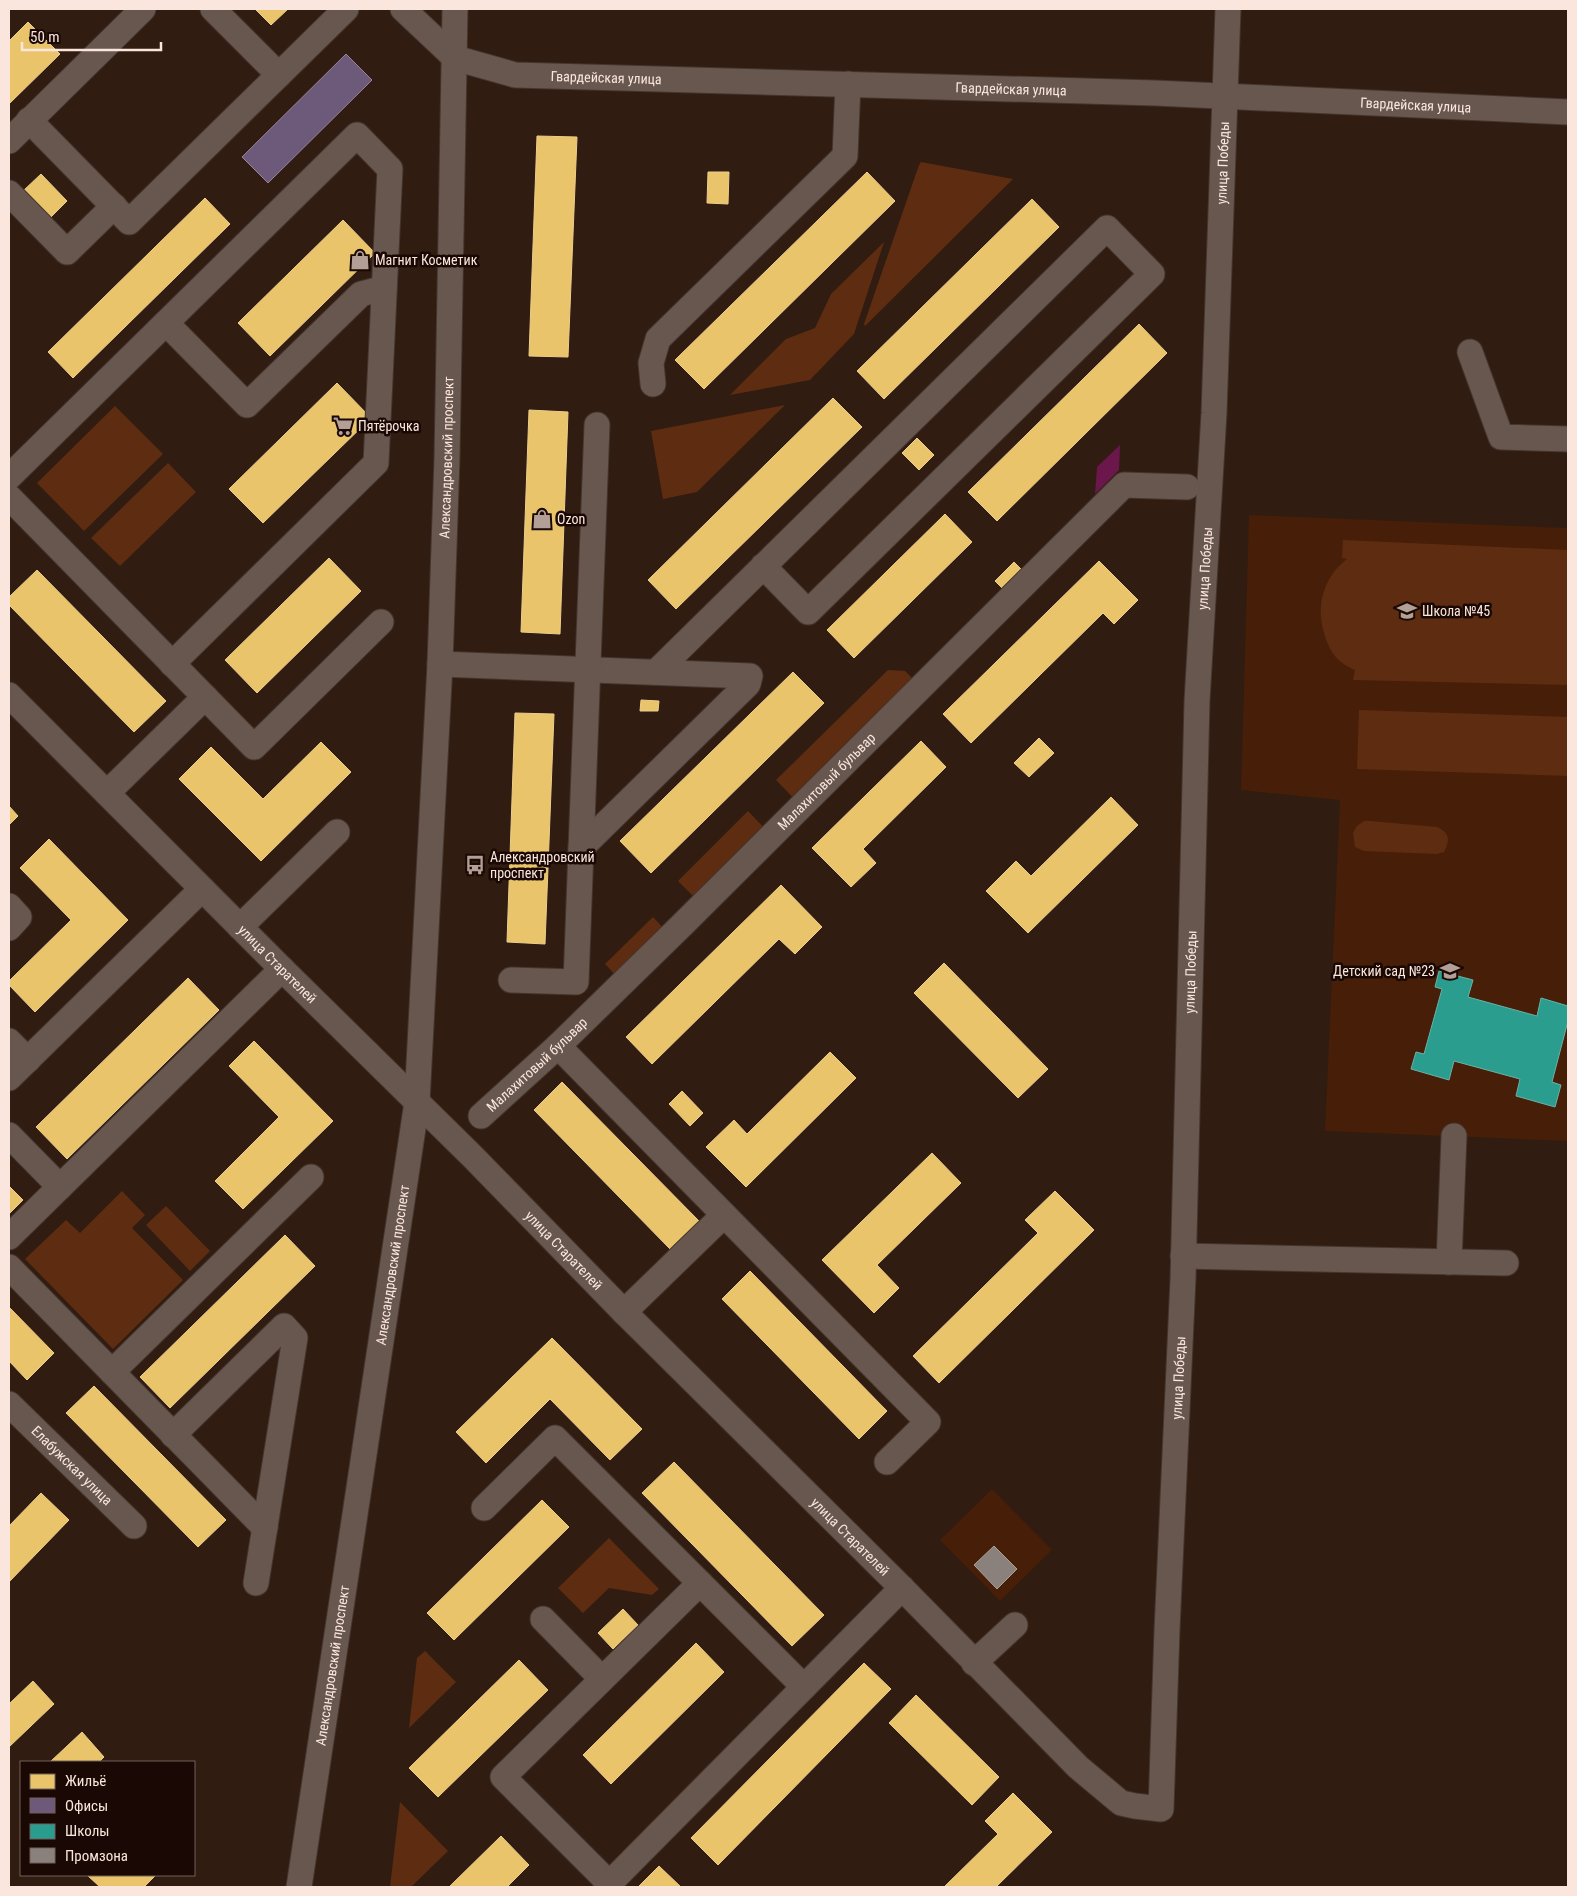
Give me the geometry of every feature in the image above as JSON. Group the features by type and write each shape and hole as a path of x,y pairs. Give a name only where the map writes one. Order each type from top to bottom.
{"street":[{"path":"9,141 143,9"},
{"path":"213,9 278,75"},
{"path":"29,120 129,222 346,9"},
{"path":"403,9 455,58"},
{"name":"Александровский проспект","path":"299,1887 418,1102 440,664 447,458 455,9"},
{"name":"улица Победы","path":"1121,1803 1161,1809 1167,1620 1183,1256 1197,702 1214,413 1228,9"},
{"name":"Гвардейская улица","path":"455,58 515,75 1224,96 1568,112"},
{"path":"653,384 651,363 658,340 845,156 848,84"},
{"path":"9,477 356,135 390,169 376,463 172,664"},
{"path":"9,193 67,252 114,206"},
{"path":"656,672 763,566 1107,228 1152,274 808,612 763,566"},
{"path":"166,322 247,405 361,294 384,288"},
{"path":"1470,352 1501,437 1568,439"},
{"path":"511,980 576,982 597,425"},
{"name":"Малахитовый бульвар","path":"481,1116 558,1046 682,925 1124,486 1186,487"},
{"path":"9,497 254,747 381,622"},
{"path":"440,664 750,676 748,684 581,848"},
{"name":"улица Старателей","path":"9,695 282,969 473,1157 624,1312 902,1588 974,1663 1078,1766 1121,1803"},
{"path":"107,793 205,697"},
{"path":"240,927 337,832"},
{"path":"9,1078 202,889"},
{"path":"9,906 19,917 9,928"},
{"path":"9,1238 282,969"},
{"path":"9,1040 28,1060"},
{"path":"558,1046 928,1422 887,1462"},
{"path":"9,1135 60,1187"},
{"path":"1449,1262 1454,1136"},
{"path":"112,1372 311,1177"},
{"path":"624,1312 724,1215"},
{"path":"1183,1256 1506,1263"},
{"path":"9,1268 265,1528"},
{"path":"173,1435 284,1326 295,1338 256,1583"},
{"name":"Елабужская улица","path":"9,1404 134,1526"},
{"path":"484,1508 554,1438 804,1687"},
{"path":"700,1583 502,1777 608,1886 902,1588"},
{"path":"543,1619 602,1679"},
{"path":"974,1663 1015,1625"}],"shaded area":[{"path":"921,162 1013,179 865,326 864,324"},
{"path":"884,242 854,334 810,380 730,395 786,339 815,328 831,294"},
{"path":"785,405 697,492 663,499 651,431"},
{"path":"115,406 163,454 84,531 37,483"},
{"path":"1120,445 1119,470 1095,494 1097,467"},
{"path":"168,463 196,492 120,566 91,538"},
{"path":"1249,515 1568,528 1568,1141 1325,1131 1340,800 1241,790"},
{"path":"1343,540 1568,550 1568,685 1353,680 1355,670 1338,660 1329,647 1321,615 1321,604 1327,584 1339,566 1347,559 1342,558"},
{"path":"888,670 905,671 919,685 799,804 776,780"},
{"path":"1359,710 1568,717 1568,776 1357,769"},
{"path":"748,811 768,832 698,901 678,881"},
{"path":"1364,821 1437,827 1447,834 1447,844 1444,852 1437,854 1364,851 1355,847 1353,833 1357,826"},
{"path":"653,917 668,933 620,980 605,964"},
{"path":"122,1191 145,1215 132,1228 183,1280 113,1349 25,1259 66,1220 80,1233"},
{"path":"166,1206 210,1251 190,1271 146,1225"},
{"path":"992,1489 1052,1550 1000,1601 940,1540"},
{"path":"609,1538 659,1589 652,1595 609,1588 583,1613 558,1588"},
{"path":"425,1651 456,1682 409,1728 417,1658"},
{"path":"400,1802 448,1851 411,1887 390,1887"}],"building: Жильё":[{"path":"255,9 288,9 271,25"},
{"path":"28,22 60,54 9,104 9,41"},
{"path":"537,136 577,137 568,357 529,356"},
{"path":"708,172 729,172 728,204 707,203"},
{"path":"867,172 895,201 704,389 675,360"},
{"path":"41,174 67,201 50,218 23,191"},
{"path":"205,198 230,224 73,378 48,352"},
{"path":"1032,199 1059,227 884,399 857,371"},
{"path":"343,220 375,253 270,356 238,323"},
{"path":"1139,324 1167,353 997,521 968,492"},
{"path":"337,383 371,418 263,523 229,489"},
{"path":"833,398 862,427 676,609 648,580"},
{"path":"529,410 568,412 560,634 521,632"},
{"path":"917,438 934,455 919,470 902,453"},
{"path":"945,514 972,542 854,658 827,630"},
{"path":"329,558 361,591 257,693 225,660"},
{"path":"1099,561 1138,600 1114,624 1103,613 971,743 943,714"},
{"path":"1014,562 1025,573 1006,592 995,581"},
{"path":"37,570 166,701 134,732 9,605 9,597"},
{"path":"793,672 824,703 651,873 620,841"},
{"path":"641,700 659,701 658,711 640,711"},
{"path":"515,713 554,714 545,944 507,942"},
{"path":"1039,738 1054,753 1029,777 1014,763"},
{"path":"921,741 946,767 863,849 876,863 851,887 812,848"},
{"path":"321,742 351,772 261,861 179,779 211,747 263,799"},
{"path":"1111,797 1138,825 1028,933 986,891 1016,861 1031,876"},
{"path":"9,806 18,816 9,825"},
{"path":"49,839 128,920 35,1012 9,985 9,981 71,920 20,868"},
{"path":"781,885 822,927 795,954 779,939 652,1064 626,1037"},
{"path":"944,963 1048,1069 1018,1098 914,993"},
{"path":"188,978 219,1010 67,1159 36,1127"},
{"path":"254,1041 333,1121 243,1209 215,1181 279,1117 229,1066"},
{"path":"830,1052 856,1078 746,1187 706,1147 734,1120 747,1134"},
{"path":"562,1082 700,1222 671,1250 534,1110"},
{"path":"682,1091 703,1113 690,1126 669,1104"},
{"path":"932,1153 961,1183 877,1265 899,1288 874,1313 822,1260"},
{"path":"9,1186 23,1200 9,1214"},
{"path":"1055,1191 1094,1230 939,1383 913,1356 1038,1233 1025,1220"},
{"path":"285,1235 315,1266 170,1408 140,1377"},
{"path":"750,1271 887,1411 859,1439 722,1299"},
{"path":"9,1307 54,1353 27,1380 9,1361"},
{"path":"552,1338 642,1429 610,1460 550,1399 486,1463 456,1432"},
{"path":"94,1386 226,1520 198,1547 66,1413"},
{"path":"674,1462 824,1615 792,1646 642,1493"},
{"path":"41,1493 69,1520 9,1582 9,1526"},
{"path":"542,1500 569,1527 454,1640 427,1613"},
{"path":"623,1609 638,1625 613,1649 598,1633"},
{"path":"696,1643 724,1672 611,1784 583,1755"},
{"path":"519,1660 548,1690 438,1797 409,1768"},
{"path":"864,1663 891,1689 718,1865 691,1838"},
{"path":"33,1681 54,1704 9,1747 9,1704"},
{"path":"916,1695 999,1777 972,1805 889,1723"},
{"path":"82,1732 104,1757 100,1761 51,1761"},
{"path":"1013,1793 1052,1832 996,1887 944,1887 998,1834 985,1821"},
{"path":"501,1836 529,1865 507,1887 449,1887"},
{"path":"659,1866 681,1887 638,1887"},
{"path":"88,1876 155,1876 144,1887 100,1887"}],"building: Офисы":[{"path":"346,54 372,80 268,183 242,157"}],"building: Школы":[{"path":"1439,971 1473,980 1468,997 1537,1016 1541,998 1568,1006 1568,1021 1552,1082 1561,1085 1555,1107 1516,1096 1520,1079 1454,1061 1449,1080 1411,1069 1416,1052 1424,1054 1442,989 1435,987"}],"building: Промзона":[{"path":"994,1546 1017,1569 997,1589 974,1565"}],"place":[{"name":"Магнит Косметик","path":"360,260"},
{"name":"Пятёрочка","path":"343,426"},
{"name":"Ozon","path":"542,519"},
{"name":"Школа №45","path":"1407,611"},
{"name":"Александровский проспект","path":"475,865"},
{"name":"Детский сад №23","path":"1450,971"}]}
